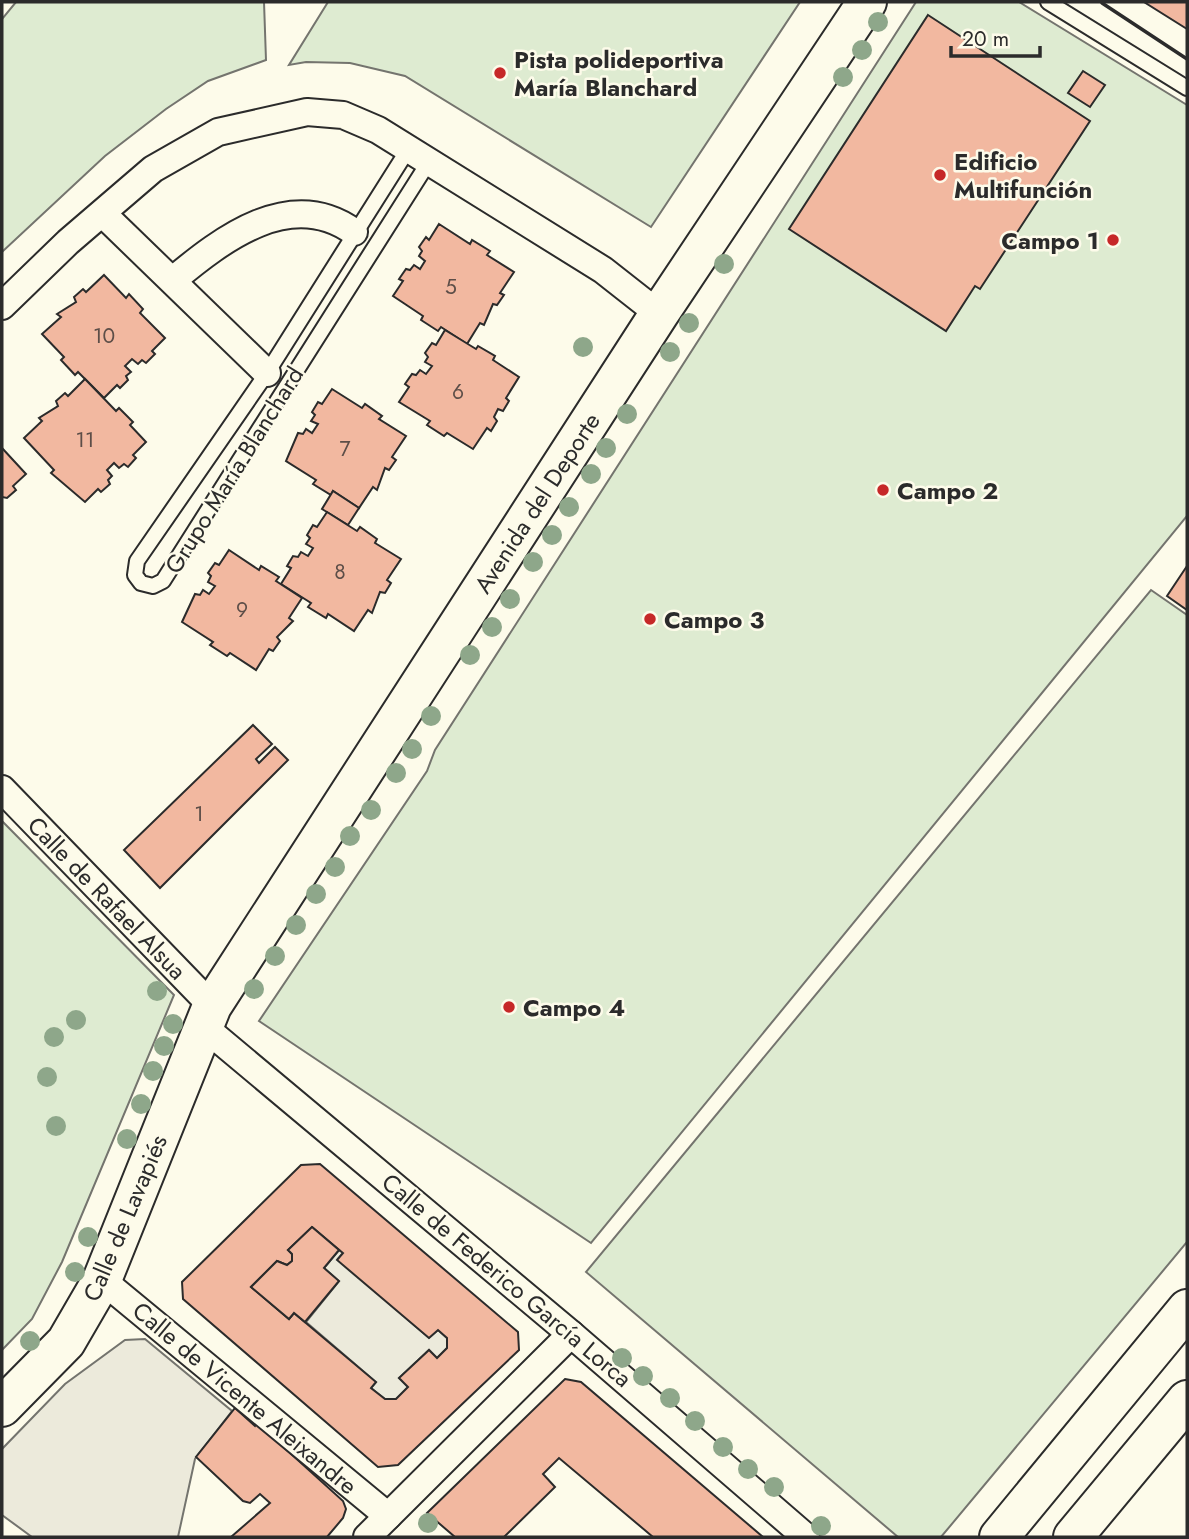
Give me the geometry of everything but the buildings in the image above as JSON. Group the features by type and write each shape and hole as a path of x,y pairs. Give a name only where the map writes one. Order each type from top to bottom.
{"main road":[{"name":"Avenida del Deporte","path":"208,1017 659,314 867,2"},
{"name":"Calle de Lavapiés","path":"2,1407 66,1342 102,1280 208,1017"},
{"path":"999,1537 1187,1310"},
{"path":"1073,1537 1187,1400"}],"street":[{"path":"2,306 68,242 153,169 218,132 269,118 307,112 343,115 420,154 603,270 659,314"},
{"path":"173,280 215,245 269,219 305,212 337,220 354,232"},
{"name":"Grupo María Blanchard","path":"103,214 267,373"},
{"name":"Calle de Rafael Alsua","path":"2,789 208,1017"},
{"name":"Calle de Federico García Lorca","path":"208,1017 806,1537"},
{"name":"Calle de Vicente Aleixandre","path":"102,1280 388,1516"},
{"path":"367,1537 572,1334"}],"lane":[{"path":"1048,2 1187,88"},
{"name":"Grupo María Blanchard","path":"420,154 163,581 153,586 141,583 135,575 137,561 267,373 354,232 420,154"}],"green space":[{"path":"16,2 264,2 266,60 208,81 166,109 105,156 2,252 2,19"},
{"path":"328,2 800,2 651,227 405,76 350,63 306,62 289,65"},
{"path":"916,2 1019,2 1187,105 1187,516 591,1243 259,1021 427,771 435,750"},
{"path":"1151,590 1187,615 1187,1242 941,1537 898,1537 586,1272"},
{"path":"2,821 174,995 62,1262 32,1319 2,1350"}],"shaded area":[{"path":"339,1250 343,1253 338,1259 429,1338 438,1330 447,1338 447,1348 437,1358 429,1350 399,1378 408,1387 396,1399 385,1399 371,1388 376,1382 306,1322 339,1281 324,1268"},
{"path":"145,1339 232,1411 195,1459 178,1537 32,1537 2,1515 2,1449 65,1384 125,1340"}],"wall":[{"path":"1102,3 1187,59"}],"place":[{"name":"Pista polideportiva María Blanchard","path":"500,73"},
{"name":"Edificio Multifunción","path":"940,175"},
{"name":"Campo 1","path":"1113,240"},
{"name":"Campo 2","path":"883,490"},
{"name":"Campo 3","path":"650,619"},
{"name":"Campo 4","path":"509,1007"}]}
